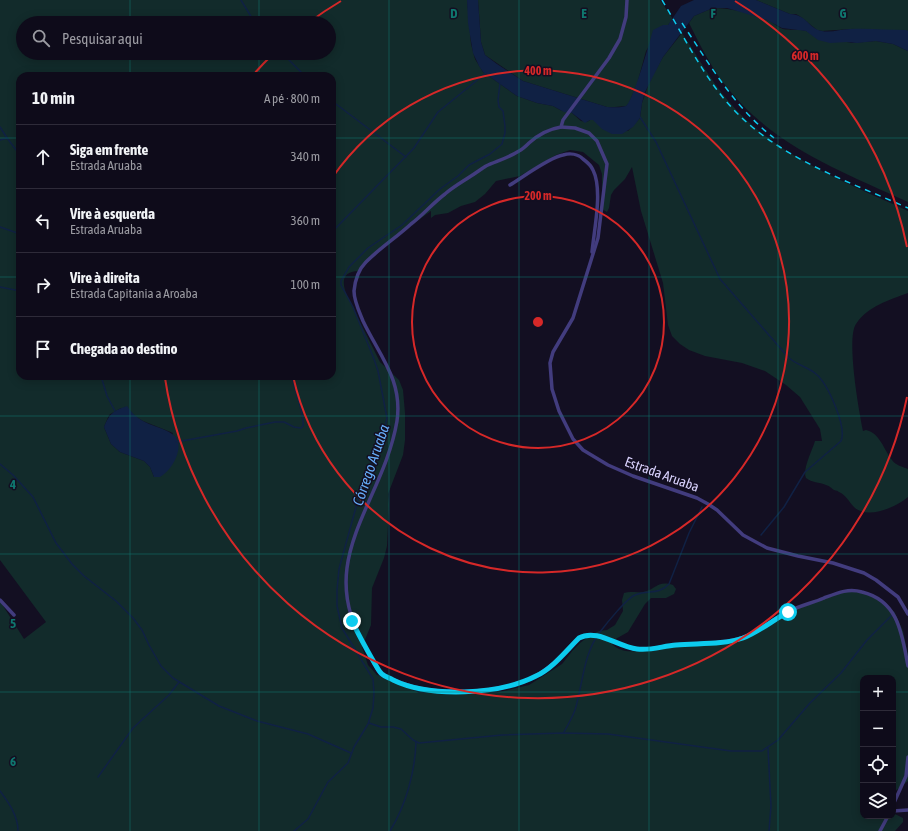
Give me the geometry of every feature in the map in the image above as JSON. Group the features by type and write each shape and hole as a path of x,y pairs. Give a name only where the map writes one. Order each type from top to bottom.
{"street":[{"path":"627,0 626,18 620,39 609,58 563,120 561,127 553,128 540,135 510,156 485,166 444,194 367,262 358,275 354,290 358,309 370,336 384,357 394,378 398,410 396,424 384,467 356,528 347,564 346,583 352,621 363,644 381,674 402,684 427,690 458,692 494,689 515,685 536,676 549,667 579,638 585,635 591,634 637,649 726,642 742,638 756,632 788,612 842,591 852,590 873,596 885,604 895,616 900,628 908,666"},
{"name":"Estrada Aruaba","path":"561,127 575,128 589,133 597,141 607,164 606,177 603,186 601,220 598,238 573,318 553,352 550,363 552,389 559,410 573,439 583,450 608,465 633,476 697,498 708,504 717,510 743,535 767,548 833,563 876,580 898,597 908,614"},
{"name":"Estrada Aruaba","path":"510,185 552,159 562,155 572,154 581,157 589,163 593,169 598,185 590,261"},
{"path":"0,600 14,615"},
{"path":"896,799 907,776 908,757"},
{"path":"896,811 908,810"},
{"path":"880,831 886,819"}],"green space":[{"path":"0,0 467,0 471,44 475,59 483,72 517,96 572,113 581,121 587,122 593,120 628,131 640,118 642,103 650,80 663,57 682,33 723,95 749,122 769,139 790,153 836,178 908,211 908,293 879,304 873,308 856,324 853,332 852,344 854,376 863,431 866,430 875,435 893,462 908,469 908,497 897,505 882,511 874,512 860,511 854,507 841,493 827,485 811,481 806,478 806,465 815,441 822,441 820,429 800,397 786,385 765,371 742,363 705,356 689,350 672,336 668,325 663,283 641,211 632,167 625,179 611,195 607,212 602,209 602,174 599,165 583,152 570,150 556,155 520,176 496,181 485,194 475,202 461,206 448,213 435,215 431,218 431,211 392,239 359,271 348,273 344,280 348,298 380,362 399,380 403,390 405,413 405,440 403,455 388,494 389,505 387,546 384,558 372,588 371,625 362,647 368,665 377,675 392,678 419,693 496,693 529,685 562,664 573,650 589,636 599,631 607,630 615,625 623,611 622,600 624,593 647,591 660,584 673,585 676,589 674,594 666,598 651,598 645,604 628,632 612,641 612,644 627,651 634,651 746,638 799,607 843,592 857,591 884,601 895,613 903,631 908,655 908,781 896,791 896,675 860,675 860,819 896,819 896,814 903,818 903,822 895,831 0,831 0,601 24,639 46,622 0,560","holes":["121,408 143,421 173,433 154,477 150,467 144,461 120,452 111,444 104,427 109,415"]},
{"path":"478,0 660,0 673,19 668,25 663,25 646,51 637,84 629,103 626,106 607,107 523,81 485,55 481,42"},
{"path":"756,0 908,0 908,31 851,29 817,30 796,14 790,14"},
{"path":"713,8 734,10 761,17 783,29 802,30 812,35 852,43 876,41 893,44 908,51 908,202 807,154 762,123 741,104 717,74 704,53 689,23 694,16"}],"water":[{"path":"467,0 478,0 481,42 485,55 523,81 607,107 626,106 637,83 653,30 663,25 668,25 681,6 694,0 756,0 790,14 800,16 814,28 825,31 847,29 906,30 908,31 908,51 893,44 876,41 830,43 818,40 806,31 782,28 767,20 727,8 713,8 694,16 663,57 645,92 640,118 633,127 622,134 612,134 602,129 593,120 585,123 572,113 564,112 553,106 537,103 517,96 483,72 473,53 468,23"},
{"path":"127,406 134,415 149,424 169,432 178,440 179,447 174,462 160,477 154,477 150,467 144,461 120,452 111,444 104,427 112,413"}],"waterway":[{"path":"241,0 251,16"},
{"path":"289,60 301,72"},
{"path":"336,228 414,148 438,112 486,73"},
{"name":"Córrego Aruaba","path":"294,831 308,819 328,782 348,763 354,747 368,724 373,708 373,679 342,628 337,606 337,590 339,569 361,489 382,440 387,418 378,371 374,359 353,307 341,285 341,281 349,267 368,248 402,225 440,189 458,176 469,165 490,154 502,144 505,126 503,111 499,107 498,100 500,83"},
{"path":"336,104 406,157"},
{"path":"640,117 656,142 720,279 789,358 813,372 821,379 831,396 839,416 842,435 841,441 805,472 784,507 761,535"},
{"path":"0,127 16,150"},
{"path":"0,140 7,138"},
{"path":"0,227 16,233"},
{"path":"0,287 16,290"},
{"path":"102,380 107,396 115,411"},
{"path":"176,442 237,431 275,422 284,422 294,427 301,428 303,426 301,409 293,380"},
{"path":"0,464 13,475 33,497 56,543 72,564 84,576 116,601 133,618 142,630 161,666 173,678 219,706 257,721 308,734 351,753"},
{"path":"564,732 575,710 587,659 594,641 600,632 631,597 640,593 661,590 669,584 689,533 702,507"},
{"path":"369,723 381,727 401,729 413,740 419,743 502,735 563,733 608,734 731,751 762,751 778,740 810,703 841,673 867,640 894,613"},
{"path":"98,777 133,728 169,695 179,682"},
{"path":"390,831 401,810 409,788 414,765 416,742"},
{"path":"768,748 771,806 769,831"},
{"path":"0,791 15,815 18,831"}],"railway":[{"path":"662,0 707,76 725,100 744,120 786,151 810,164 908,208"},
{"path":"682,23 713,70 735,99 747,113 774,138"}],"route":[{"path":"352,621 363,644 381,674 402,684 427,690 458,692 494,689 515,685 536,676 549,667 579,638 585,635 591,634 637,649 726,642 742,638 756,632 788,612"}]}
